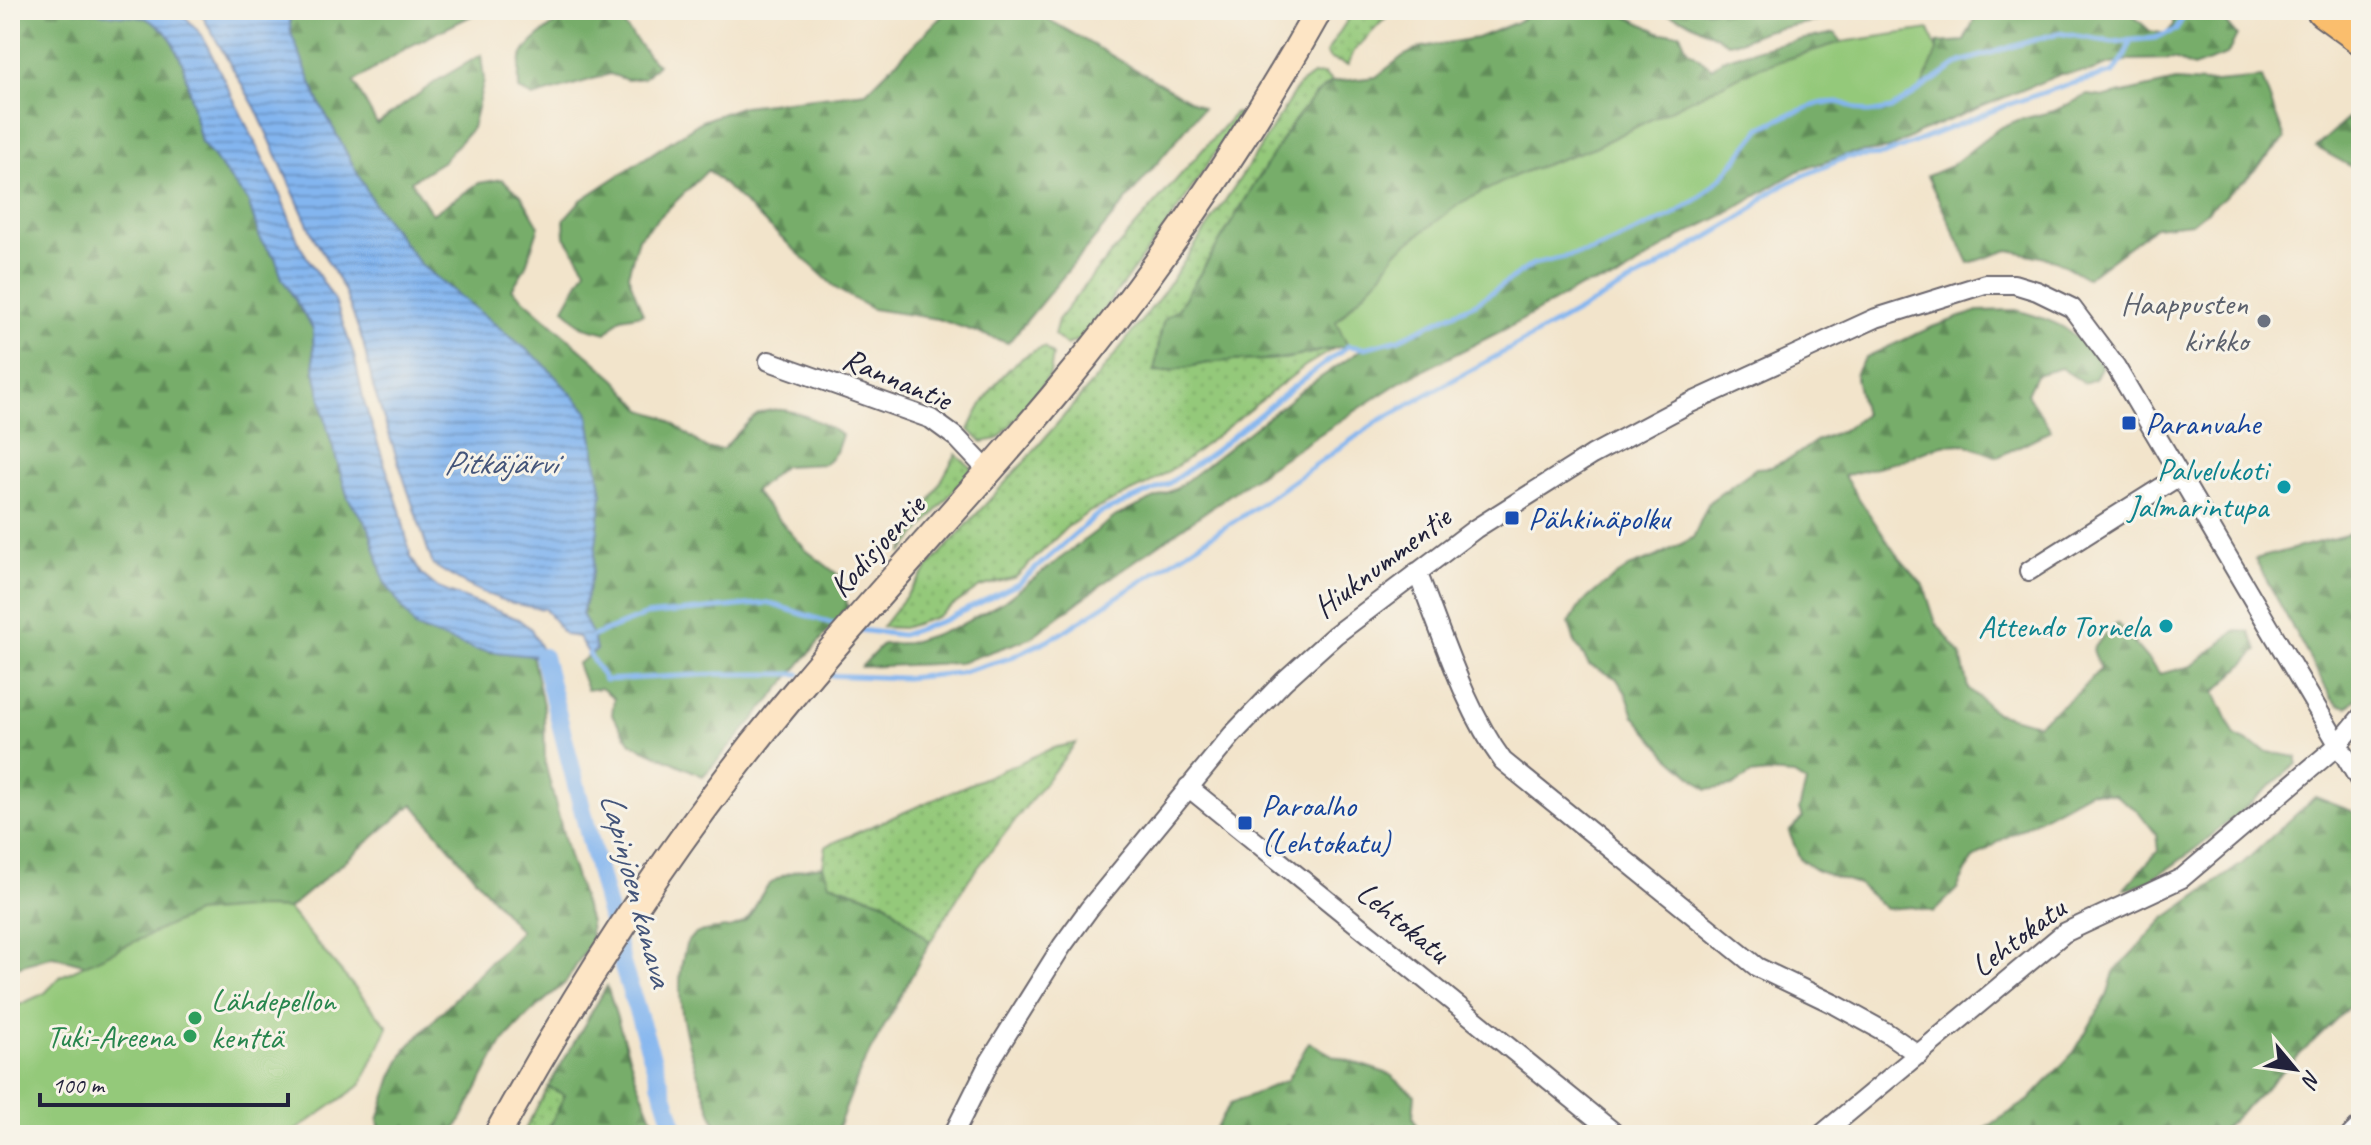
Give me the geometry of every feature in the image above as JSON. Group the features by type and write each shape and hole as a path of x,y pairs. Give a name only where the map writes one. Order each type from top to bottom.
{"highway":[{"path":"2324,10 2361,37"}],"street":[{"name":"Kodisjoentie","path":"497,1135 637,901 673,848 798,689 1055,394 1155,265 1234,150 1319,10"},
{"name":"Hiuknummentie","path":"953,1135 990,1061 1054,958 1089,909 1232,735 1284,681 1335,635 1475,529 1592,455 1686,405 1876,318 1985,284 2014,284 2072,308 2116,367 2361,783"},
{"name":"Rannantie","path":"769,361 931,419 957,438 989,472"},
{"path":"2029,571 2181,475"},
{"path":"1417,572 1466,694 1488,741 1503,761 1757,967 1836,1005 1919,1055"},
{"name":"Lehtokatu","path":"1821,1135 2064,933 2182,878 2337,746 2361,717"},
{"name":"Lehtokatu","path":"1188,787 1617,1135"},
{"path":"2351,1135 2361,1125"}],"green space":[{"path":"31,10 73,10 146,18 171,39 183,64 201,142 248,201 261,241 275,257 282,278 313,329 314,366 328,431 348,498 369,528 384,581 476,650 532,655 544,709 545,763 569,857 590,922 591,941 566,982 501,1044 453,1135 381,1135 378,1120 392,1077 406,1049 520,931 413,804 288,909 196,913 86,965 53,956 10,969 10,24 19,14"},
{"path":"289,10 483,10 408,47 354,82 377,124 438,80 481,55 484,80 472,128 443,161 411,181 432,214 479,183 502,179 521,195 539,226 525,268 512,289 616,380 643,410 664,417 707,449 723,449 754,417 775,410 799,414 842,435 836,452 825,464 784,466 754,492 806,550 841,577 848,608 703,776 631,743 612,715 614,698 601,688 587,690 577,664 596,651 593,636 582,614 593,571 498,327 421,265 374,204 319,102 290,33"},
{"path":"569,10 612,10 658,64 644,78 627,80 610,74 533,97 519,90 520,63 528,47"},
{"path":"948,10 1032,10 1203,108 1008,343 938,319 872,309 838,290 708,170 638,238 628,275 643,314 621,318 606,333 581,326 564,308 586,269 565,237 564,219 581,200 702,121 743,106 866,92"},
{"path":"1354,10 1393,10 1354,51 1348,65 1330,59 1326,53"},
{"path":"1598,10 1622,14 1661,33 1680,33 1687,49 1712,68 1723,59 1773,45 1835,33 1842,42 1754,69 1595,147 1519,174 1396,252 1382,274 1336,322 1348,346 1286,358 1219,362 1154,371 1164,320 1179,308 1291,125 1314,96 1332,82 1376,77 1403,56 1422,47 1477,38 1530,14"},
{"path":"1656,10 1875,10 1765,31 1728,43 1687,21"},
{"path":"1979,10 2127,10 2150,31 2166,34 2173,26 2173,10 2215,10 2237,36 2227,55 2193,67 2174,59 2129,60 2090,72 2061,74 1918,133 1889,149 1849,154 1798,171 1726,214 1681,236 1617,279 1582,286 1400,382 1268,468 1030,638 959,663 861,667 883,644 908,643 955,628 1003,602 1116,516 1177,488 1305,388 1364,348 1399,339 1476,303 1533,264 1570,257 1699,198 1725,174 1762,128 1821,103 1839,102 1868,113 1937,51 1937,43 1964,41"},
{"path":"1929,29 1937,51 1922,87 1891,109 1868,113 1839,102 1821,103 1790,114 1762,128 1725,174 1699,198 1673,215 1592,251 1533,264 1476,303 1399,339 1364,348 1348,346 1336,322 1382,274 1396,252 1462,202 1519,174 1595,147 1754,69 1842,42"},
{"path":"1324,74 1332,82 1314,96 1291,125 1179,308 1165,321 1154,370 1163,372 1244,359 1285,359 1335,348 1305,366 1183,462 1146,485 1089,512 1066,528 1016,577 980,587 936,617 903,628 882,627 931,564 1099,375 1163,293 1298,86 1313,75"},
{"path":"2262,78 2285,139 2246,179 2192,223 2155,227 2087,278 2055,260 2009,250 1969,263 1927,176 1951,166 1999,128 2054,111 2087,95 2105,97 2176,81 2204,83"},
{"path":"2361,107 2361,172 2316,147"},
{"path":"1235,113 1241,113 1179,208 1082,339 1066,345 1054,335 1058,320 1096,271"},
{"path":"2016,310 2065,328 2102,365 2095,379 2084,383 2061,368 2036,375 2027,394 2051,430 1998,457 1964,444 1942,445 1903,460 1844,476 1896,554 1924,586 1936,623 1961,655 1968,688 1996,713 2037,724 2079,692 2100,669 2093,650 2117,623 2160,674 2192,666 2235,631 2249,632 2258,650 2215,692 2235,736 2268,752 2297,757 2297,764 2211,836 2161,874 2140,885 2124,889 2158,851 2156,834 2138,811 2115,795 2090,791 2003,839 1972,860 1957,889 1934,912 1912,907 1886,909 1858,884 1817,871 1800,859 1789,832 1803,817 1799,810 1806,783 1794,775 1768,773 1750,775 1732,786 1707,790 1667,755 1634,716 1626,693 1616,678 1589,665 1574,640 1569,623 1582,603 1629,567 1693,538 1709,502 1756,468 1771,467 1793,457 1864,415 1855,373 1866,357 1932,327 1978,311"},
{"path":"1044,347 1053,355 1050,374 1027,407 998,439 982,442 969,430 982,405 1019,360"},
{"path":"956,454 972,468 901,554"},
{"path":"2361,531 2361,694 2348,707 2332,699 2255,559"},
{"path":"1076,743 969,879 930,942 886,902 829,883 823,866 826,846 1053,748"},
{"path":"2315,797 2352,811 2361,821 2361,995 2217,1135 1975,1135 2029,1100 2074,1052 2107,996 2114,972 2164,919 2243,863"},
{"path":"823,866 829,883 886,902 930,942 861,1069 835,1135 720,1135 684,1025 680,980 686,945 700,932 730,928 744,922 765,889 779,878"},
{"name":"Lähdepellon kenttä","path":"288,909 388,1027 361,1085 289,1135 10,1135 10,1009 45,993 61,976 196,913"},
{"path":"607,986 635,1075 659,1135 546,1135 565,1095 548,1087"},
{"path":"1309,1042 1334,1056 1389,1074 1415,1095 1413,1117 1420,1135 1211,1135 1230,1104 1287,1080"},
{"path":"548,1087 565,1094 546,1135 522,1135"}],"water":[{"name":"Pitkäjärvi","path":"73,10 179,10 202,35 278,189 300,246 335,301 354,355 364,402 400,510 411,557 421,574 438,588 518,619 531,629 543,657 476,650 416,628 384,581 369,528 348,498 328,431 314,366 313,329 282,278 275,257 261,241 248,201 201,142 183,64 171,39 146,18"},
{"name":"Pitkäjärvi","path":"199,10 289,10 291,33 319,102 374,204 421,265 542,362 588,412 602,494 593,571 582,614 593,636 596,651 589,654 578,637 565,635 545,609 515,604 487,594 433,565 344,290 313,236 256,109"}],"waterway":[{"path":"858,630 902,635 945,620 1018,584 1098,514 1168,484 1348,346 1364,348 1399,339 1476,303 1533,264 1592,251 1673,215 1699,198 1725,174 1761,128 1790,114 1821,103 1839,102 1868,113 1891,109 1961,62 2058,33 2113,42 2155,38 2176,30 2184,10"},
{"path":"821,675 905,678 959,673 1010,658 1060,634 1253,509 1377,422 1651,271 1745,215 1767,195 1789,182 1847,157 1883,155 2007,105 2113,73 2131,40"},
{"path":"593,636 646,615 768,603 840,626"},
{"path":"589,654 605,680 716,674 799,674"},
{"name":"Lapinjoen kanava","path":"543,657 623,967 677,1135"}],"place":[{"name":"Haappusten kirkko","path":"2264,321"},
{"name":"Paranvahe","path":"2129,423"},
{"name":"Palvelukoti Jalmarintupa","path":"2284,487"},
{"name":"Pähkinäpolku","path":"1512,518"},
{"name":"Attendo Tornela","path":"2166,626"},
{"name":"Paroalho (Lehtokatu)","path":"1245,823"},
{"name":"Lähdepellon kenttä","path":"195,1018"},
{"name":"Tuki-Areena","path":"190,1036"}]}
